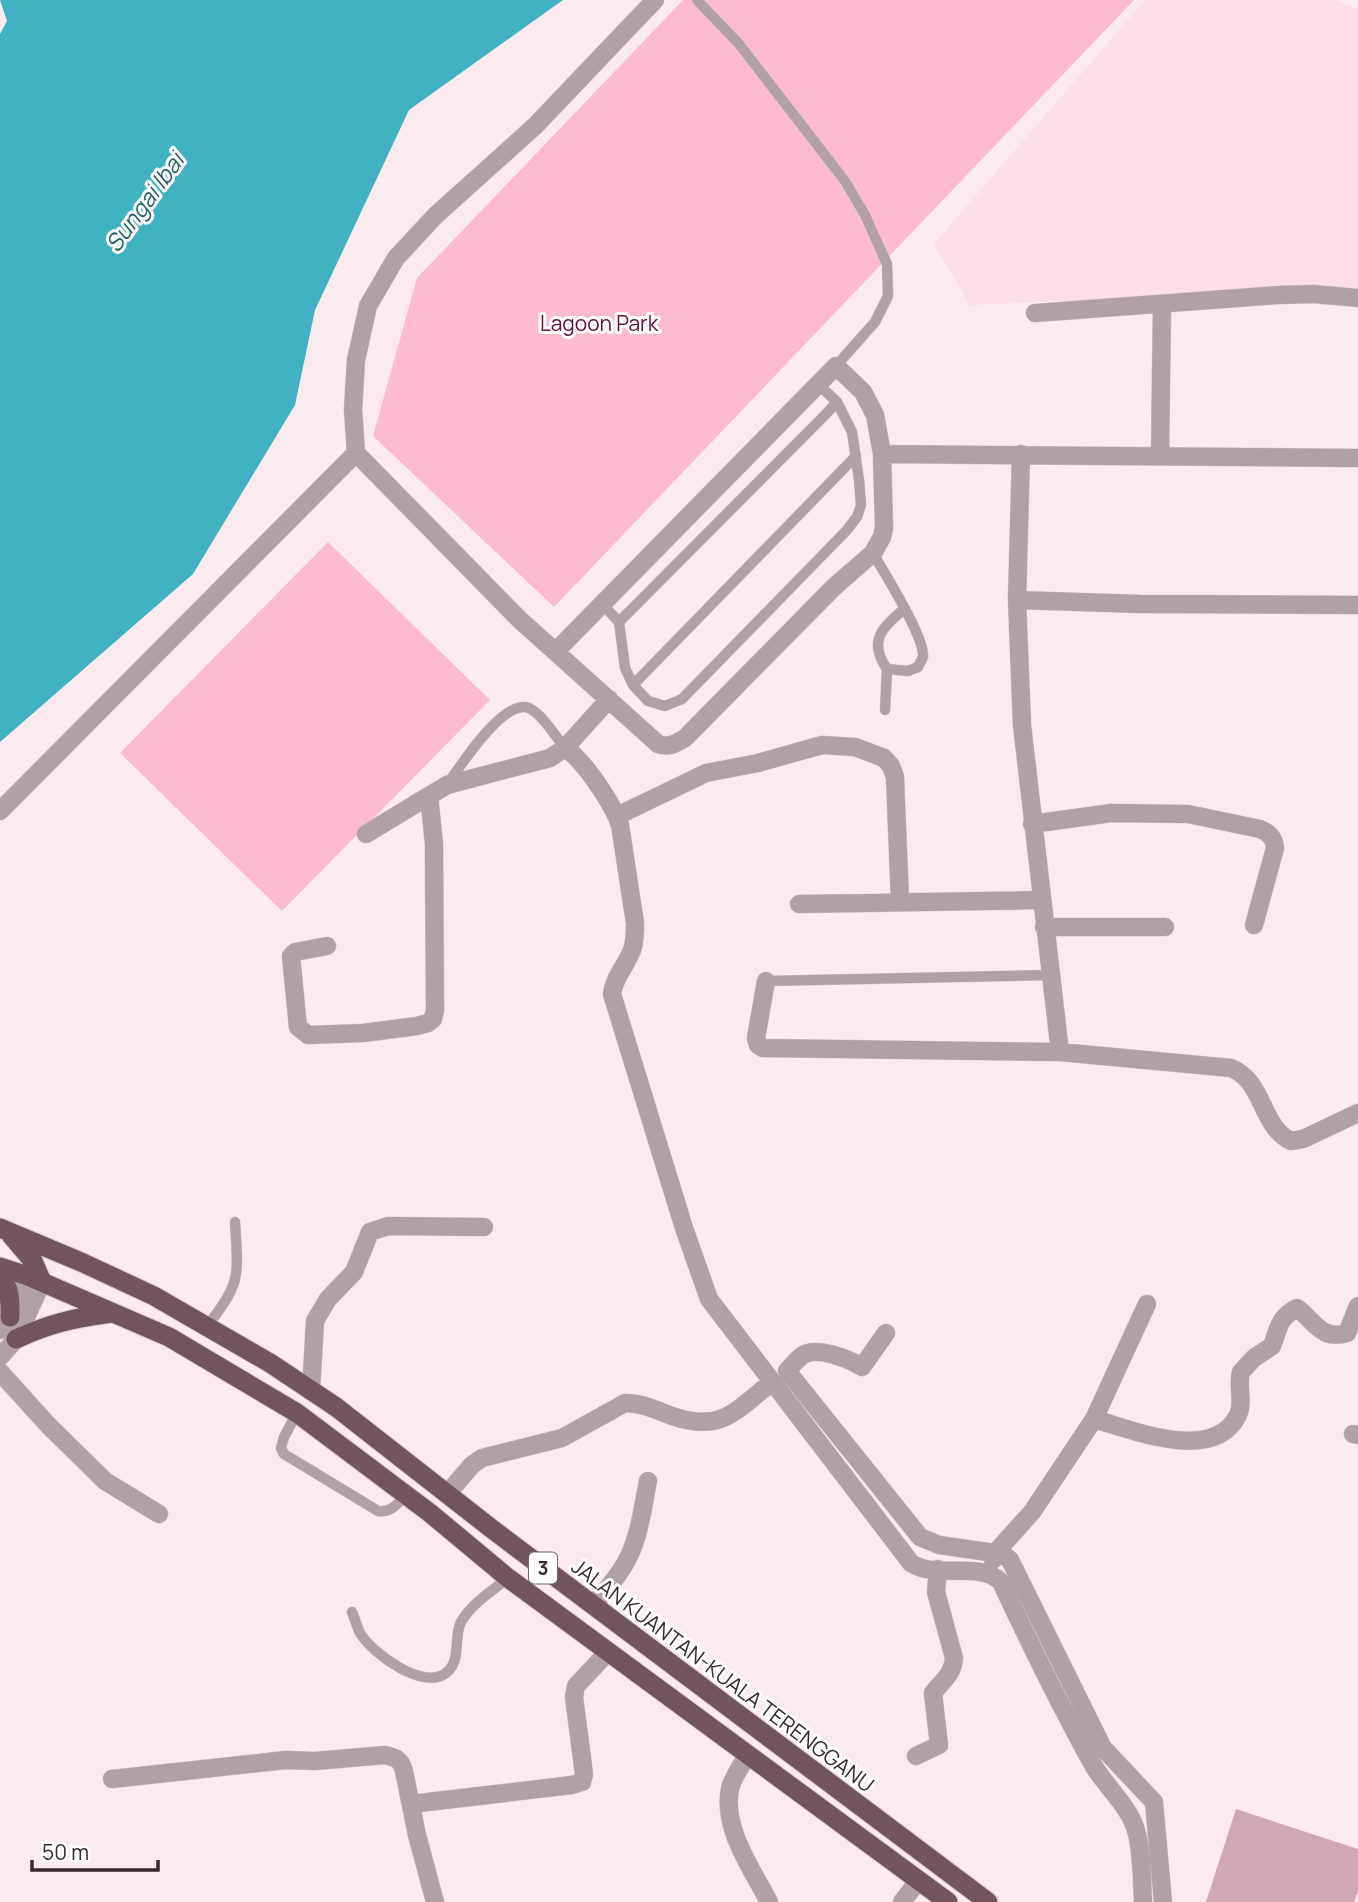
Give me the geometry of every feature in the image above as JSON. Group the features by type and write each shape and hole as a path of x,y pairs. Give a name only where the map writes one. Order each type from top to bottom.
{"highway":[{"name":"JALAN KUANTAN-KUALA TERENGGANU","path":"4,1230 154,1296 270,1363 336,1407 593,1605 988,1902"},
{"path":"4,1230 36,1276 81,1262"},
{"name":"3","path":"0,1267 36,1276 169,1337 297,1413 508,1578 948,1902"},
{"path":"0,1276 5,1281 11,1297 8,1329 113,1312"},
{"path":"626,1666 645,1644"}],"street":[{"path":"0,811 350,458 356,360 368,306 396,258 435,216 535,126 655,0"},
{"path":"1035,313 1278,295 1314,294 1358,298"},
{"path":"1160,456 1163,304"},
{"path":"350,458 556,651 605,704 658,744 666,747 685,738 834,587 873,553 884,528 882,454 875,415 863,392 836,366 820,386 556,651"},
{"path":"882,454 1358,458"},
{"path":"1021,454 1017,600 1022,725 1060,1052"},
{"path":"1017,600 1358,606"},
{"path":"366,834 447,785 550,758 582,732 605,704"},
{"path":"617,816 706,773 758,763 822,745 855,747 884,758 895,777 900,902"},
{"path":"565,748 594,778 617,816 624,842 635,935 633,947 618,974 611,994 703,1288 911,1563 917,1567 995,1577 1001,1582 1028,1642 1074,1730 1136,1829 1143,1902"},
{"path":"327,946 295,952 291,956 298,1027 302,1032 308,1035 363,1033 417,1026 433,1019 434,844 429,796"},
{"path":"1032,824 1111,813 1188,814 1269,833 1275,848 1254,925"},
{"path":"799,904 1041,900"},
{"path":"1044,927 1165,928"},
{"path":"766,981 756,1038 758,1045 763,1048 1060,1052 1231,1068 1249,1079 1276,1130 1291,1141 1303,1139 1358,1113"},
{"path":"311,1391 315,1321 328,1299 354,1272 370,1232 388,1226 484,1227"},
{"path":"0,1357 8,1329 36,1276"},
{"path":"987,1576 995,1553 1032,1513 1094,1419 1147,1304"},
{"path":"1094,1419 1176,1440 1202,1441 1223,1433 1232,1425 1240,1411 1241,1373 1254,1357 1272,1346 1278,1324 1291,1311 1300,1309 1324,1332 1338,1336 1347,1334 1358,1306"},
{"path":"886,1333 862,1367 811,1352 803,1355 787,1371 920,1537 939,1545 1004,1555 1010,1560 1103,1748 1154,1802 1163,1902"},
{"path":"0,1372 49,1426 105,1481 159,1514"},
{"path":"447,1494 472,1465 482,1458 562,1438 625,1403 636,1403 690,1422 706,1423 722,1420 772,1382"},
{"path":"593,1605 628,1558 635,1542 648,1481"},
{"path":"916,1756 939,1745 933,1693 954,1667 954,1658 936,1592 938,1569"},
{"path":"411,1804 582,1782 584,1774 574,1697 576,1686 608,1652"},
{"path":"111,1779 286,1760 315,1761 385,1755 401,1762 435,1902"},
{"path":"748,1755 730,1786 730,1820 769,1902"},
{"path":"902,1902 918,1881"}],"lane":[{"path":"697,0 739,44 845,181 865,215 887,264 888,296 875,322 836,366"},
{"path":"603,605 619,622 625,668 633,685 648,701 656,704 665,706 682,699 857,517 861,505 852,432 837,402 820,386"},
{"path":"619,622 837,402"},
{"path":"633,685 856,456"},
{"path":"873,553 904,608 921,644 923,658 918,667 908,671 887,669"},
{"path":"884,710 887,669 875,646 879,637 904,608"},
{"path":"447,785 471,751 505,713 518,707 527,707 536,713 565,748"},
{"path":"766,981 1051,975"},
{"path":"207,1326 228,1298 238,1273 235,1222"},
{"path":"297,1413 284,1437 281,1448 284,1454 378,1511 392,1509 406,1496"},
{"path":"352,1612 360,1633 387,1660 416,1676 431,1678 445,1674 451,1668 461,1621 472,1607 508,1578"},
{"path":"1136,1829 1158,1828"}],"shaded area":[{"path":"1145,0 1335,0 1358,9 1358,293 1311,291 970,305 934,244"}],"green space":[{"name":"Lagoon Park","path":"683,0 1134,0 554,607 373,436 417,278"},
{"path":"328,542 490,700 282,911 120,753"}],"water":[{"name":"Sungai Ibai","path":"0,0 563,0 409,110 315,310 295,405 193,574 0,742 0,34 7,21"}],"building":[{"path":"1236,1809 1358,1849 1358,1891 1354,1902 1206,1902"}]}
